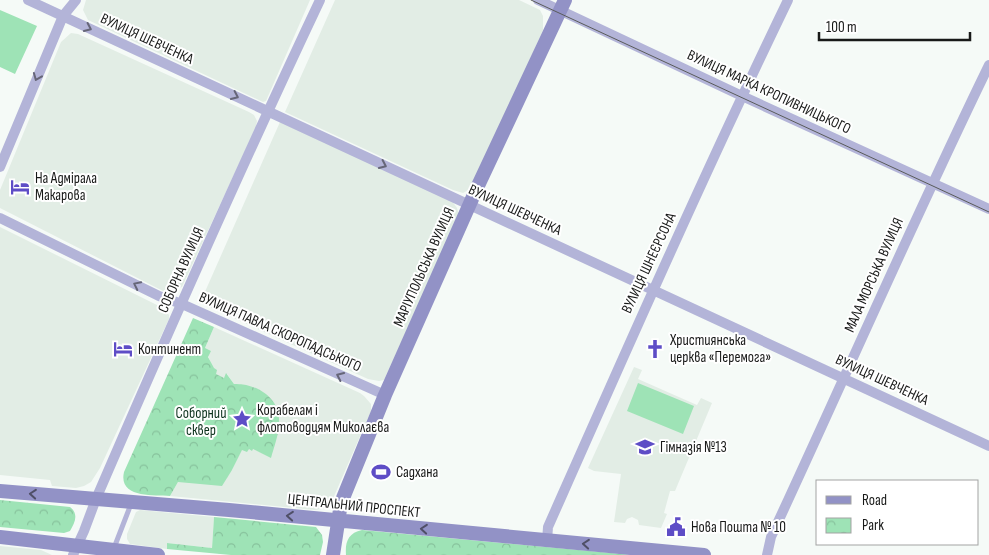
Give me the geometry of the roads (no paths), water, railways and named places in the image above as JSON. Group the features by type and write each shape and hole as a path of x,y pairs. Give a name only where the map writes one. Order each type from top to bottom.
{"main road":[{"name":"МАРІУПОЛЬСЬКА ВУЛИЦЯ","path":"333,555 341,503 385,395 469,205 563,5"},
{"name":"ЦЕНТРАЛЬНИЙ ПРОСПЕКТ","path":"0,491 704,555"},
{"path":"0,537 76,550 158,555"}],"street":[{"name":"ВУЛИЦЯ ШЕВЧЕНКА","path":"28,0 989,446"},
{"path":"0,167 63,16 76,0"},
{"name":"СОБОРНА ВУЛИЦЯ","path":"76,550 96,499 182,304 320,0"},
{"name":"ВУЛИЦЯ МАРКА КРОПИВНИЦЬКОГО","path":"538,0 563,5 742,96 989,209"},
{"name":"ВУЛИЦЯ ШНЕЄРСОНА","path":"547,541 548,527 653,290 788,0"},
{"name":"МАЛА МОРСЬКА ВУЛИЦЯ","path":"767,555 771,537 932,183 989,65"},
{"name":"ВУЛИЦЯ ПАВЛА СКОРОПАДСЬКОГО","path":"0,218 160,296 182,304 385,395"}],"lane":[{"path":"113,551 132,502"}],"tram line":[{"path":"531,0 989,212"}],"place":[{"name":"На Адмірала Макарова","path":"20,187"},
{"name":"Континент","path":"123,349"},
{"name":"Християнська церква «Перемога»","path":"655,349"},
{"name":"Корабелам і флотоводцям Миколаєва","path":"242,419"},
{"name":"Гімназія №13","path":"645,447"},
{"name":"Садхана","path":"381,472"},
{"name":"Нова Пошта № 10","path":"676,527"}],"park label":[{"name":"Соборний сквер","path":"201,422"}]}
